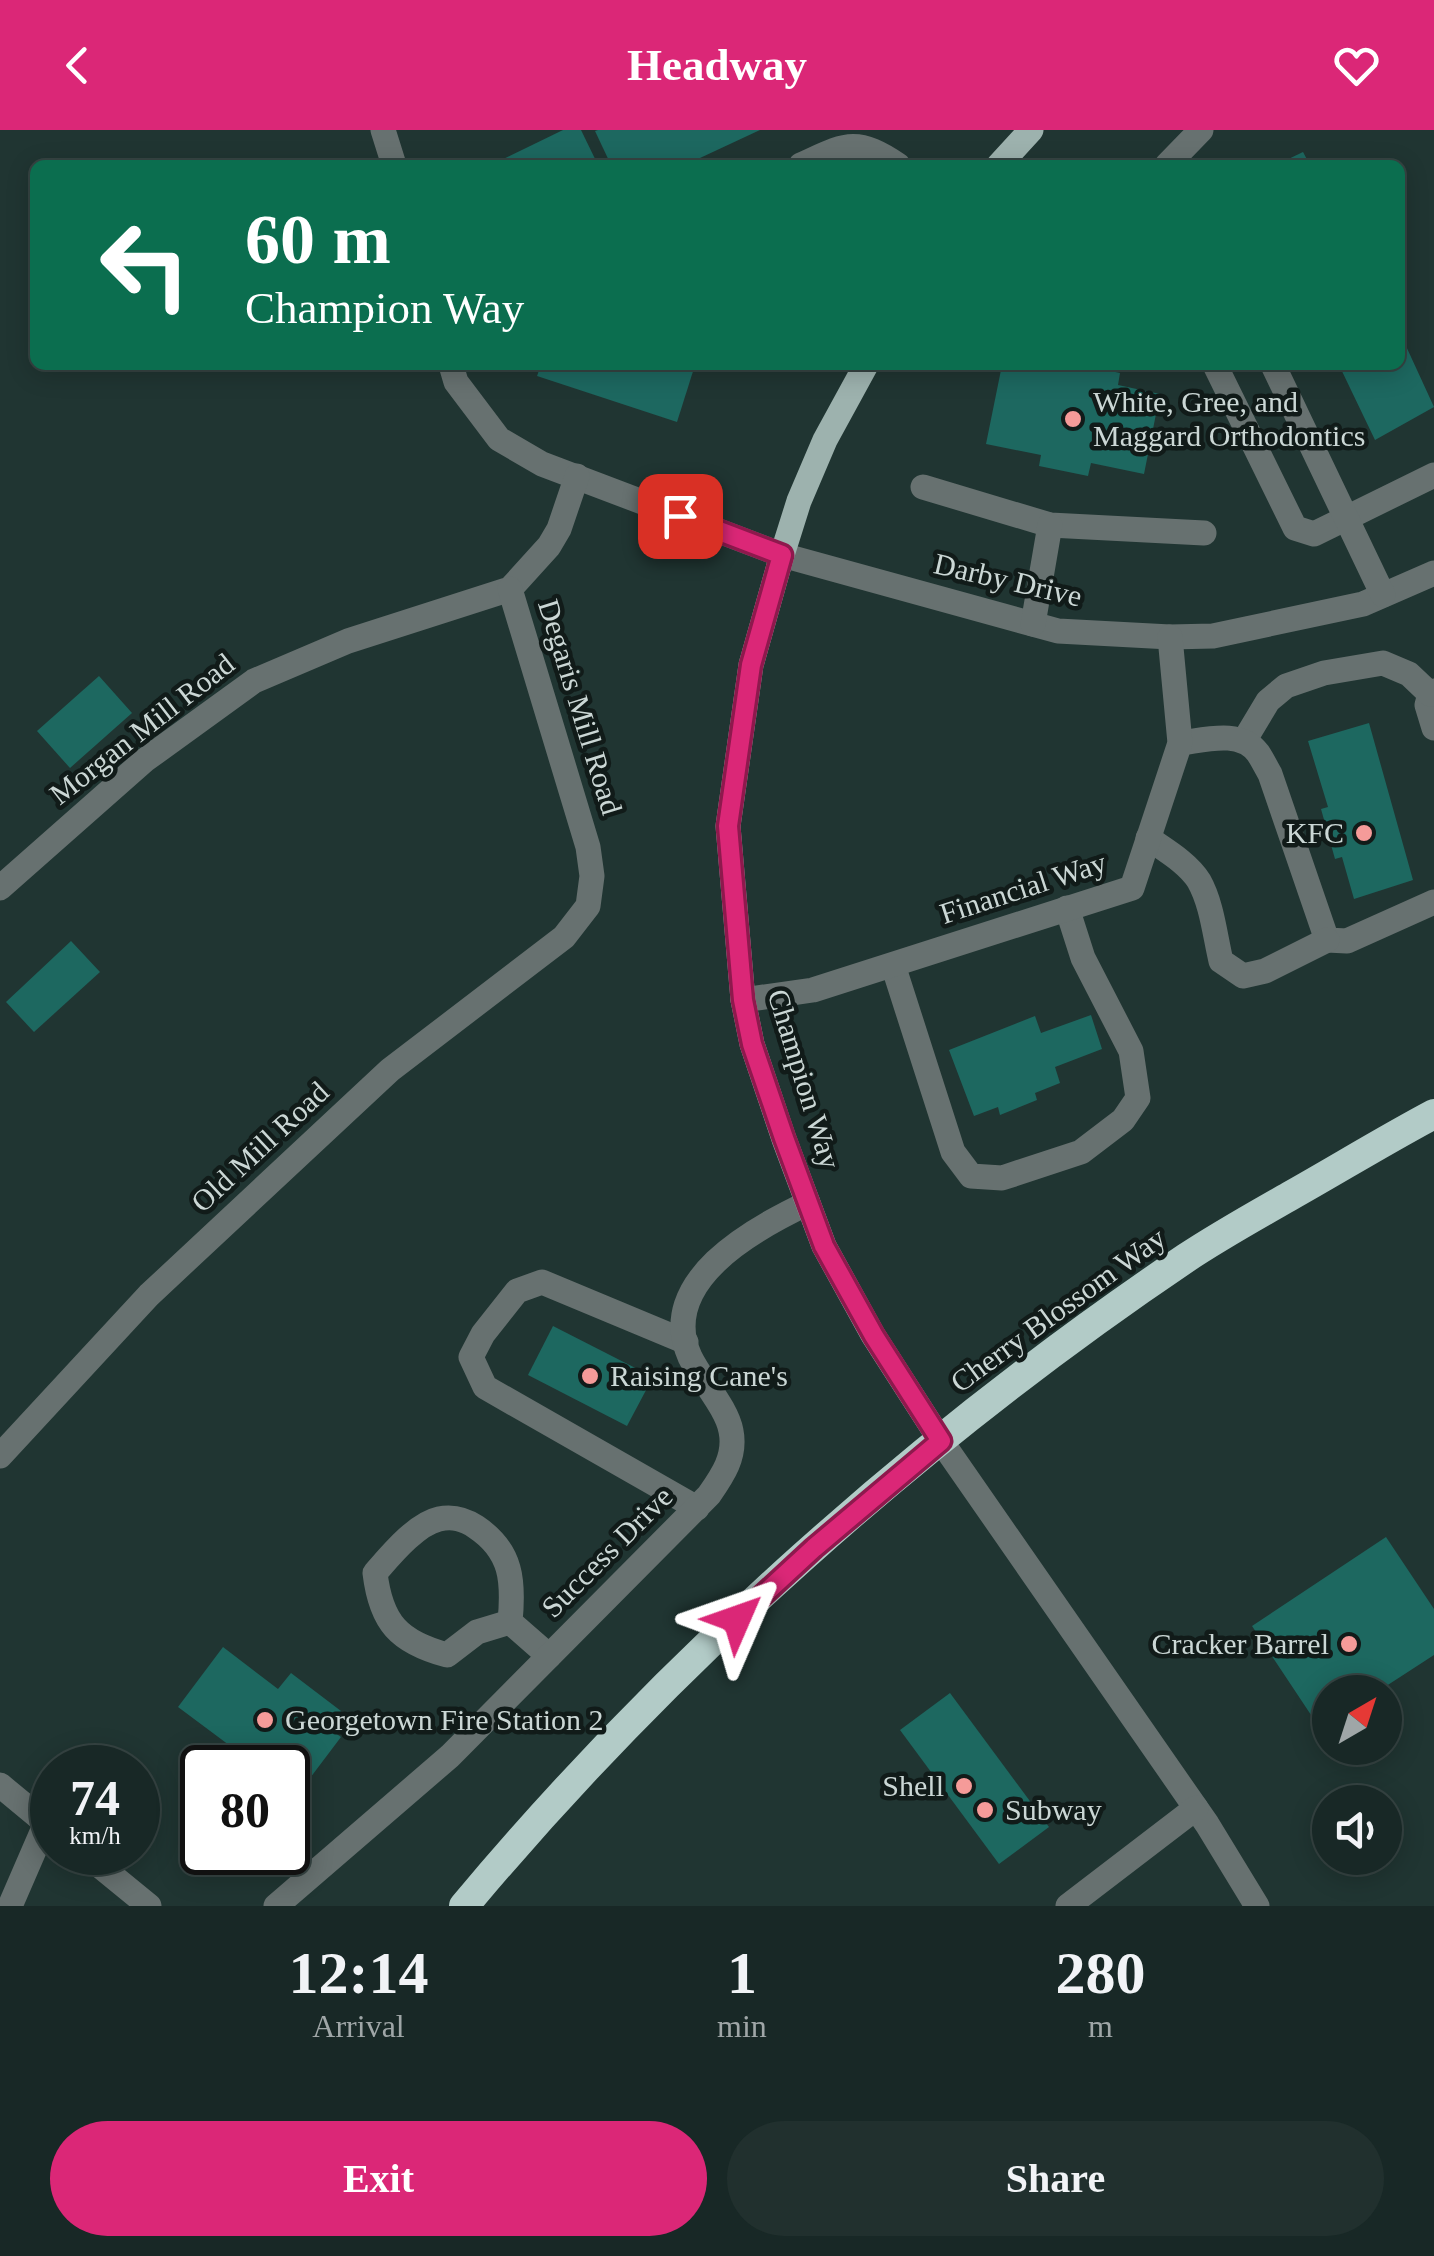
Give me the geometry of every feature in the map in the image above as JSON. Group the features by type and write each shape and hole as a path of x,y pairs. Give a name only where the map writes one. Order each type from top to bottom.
{"highway":[{"name":"Cherry Blossom Way","path":"464,1906 554,1803 664,1688 814,1548 941,1441 1187,1257 1434,1114"}],"main road":[{"path":"1004,160 1031,130"},
{"name":"Champion Way","path":"863,370 825,440 782,555 751,665 728,826 743,1000 752,1044 784,1138 824,1246 874,1336 941,1441"}],"street":[{"path":"384,130 393,160"},
{"path":"1172,160 1202,130"},
{"path":"812,160 860,138 891,160"},
{"path":"452,370 456,382 499,439 542,464 576,476"},
{"path":"1216,370 1294,528 1314,534 1434,475"},
{"path":"1275,370 1383,595"},
{"name":"Darby Drive","path":"576,476 782,555 1058,631 1213,636 1363,604 1434,573"},
{"name":"Degaris Mill Road","path":"576,476 559,529 549,546 510,589 588,847 592,876 585,910"},
{"path":"923,487 1050,525 1204,533"},
{"path":"1033,624 1050,525"},
{"name":"Morgan Mill Road","path":"0,888 145,760 254,681 348,642 510,589"},
{"name":"Financial Way","path":"743,1000 813,990 1132,888 1180,743 1170,637"},
{"path":"1244,741 1268,700 1286,686 1324,673 1383,663 1409,674 1432,692 1427,705 1434,728"},
{"path":"1180,743 1224,737 1244,741 1256,750 1270,774 1327,940"},
{"path":"1148,838 1198,880 1222,961 1242,976 1265,971 1327,940 1347,941 1434,902"},
{"path":"893,964 953,1152 971,1176 1002,1178 1080,1152 1123,1120 1138,1098 1131,1051 1083,958 1068,908"},
{"name":"Old Mill Road","path":"0,1456 149,1295 390,1070 564,937 585,910"},
{"name":"Success Drive","path":"276,1906 450,1756 709,1495 725,1473 732,1452 732,1428 688,1352 685,1306 696,1282 730,1250 762,1224 808,1202"},
{"path":"686,1342 542,1282 518,1291 483,1334 471,1358 484,1387 697,1508"},
{"path":"941,1441 1196,1808 1257,1906"},
{"path":"464,1519 493,1538 508,1567 513,1591 510,1622 477,1632 447,1654 417,1647 391,1623 378,1600 375,1573 402,1542 437,1520 464,1519"},
{"path":"510,1622 549,1656"},
{"path":"0,1786 30,1810"},
{"path":"1068,1906 1196,1808"},
{"path":"10,1906 30,1864"},
{"path":"111,1875 149,1906"}],"building":[{"path":"563,130 581,130 596,160 501,160"},
{"path":"760,130 696,160 609,160 595,131"},
{"path":"1303,152 1307,160 1286,160"},
{"path":"1405,344 1434,407 1375,440 1341,370 1405,370"},
{"path":"539,370 693,370 677,422 537,376"},
{"name":"White, Gree, and Maggard Orthodontics","path":"1001,370 1106,370 1120,373 1118,385 1160,394 1144,474 1091,463 1088,476 1039,466 1041,455 986,444"},
{"path":"99,676 132,713 70,768 37,731"},
{"name":"KFC","path":"1369,723 1413,880 1354,899 1342,857 1335,859 1321,809 1328,807 1308,741"},
{"path":"71,941 100,972 34,1032 6,1002"},
{"path":"1091,1015 1102,1049 1055,1067 1060,1083 1035,1093 1037,1100 1000,1115 998,1107 974,1116 949,1050 1035,1016 1041,1033"},
{"name":"Raising Cane's","path":"553,1326 653,1377 627,1426 528,1375"},
{"name":"Cracker Barrel","path":"1386,1537 1434,1609 1434,1655 1402,1676 1312,1675 1312,1716 1252,1626"},
{"name":"Georgetown Fire Station 2","path":"223,1647 278,1689 291,1673 341,1711 328,1728 341,1737 310,1778 310,1745 229,1745 178,1707"},
{"path":"950,1693 1049,1827 999,1864 900,1730"}],"place":[{"name":"White, Gree, and Maggard Orthodontics","path":"1073,419"},
{"name":"KFC","path":"1364,833"},
{"name":"Raising Cane's","path":"590,1376"},
{"name":"Cracker Barrel","path":"1349,1644"},
{"name":"Georgetown Fire Station 2","path":"265,1720"},
{"name":"Shell","path":"964,1786"},
{"name":"Subway","path":"985,1810"}],"route":[{"path":"680,516 782,555 751,665 728,826 743,1000 752,1044 824,1246 874,1336 941,1441 737,1619"}]}
